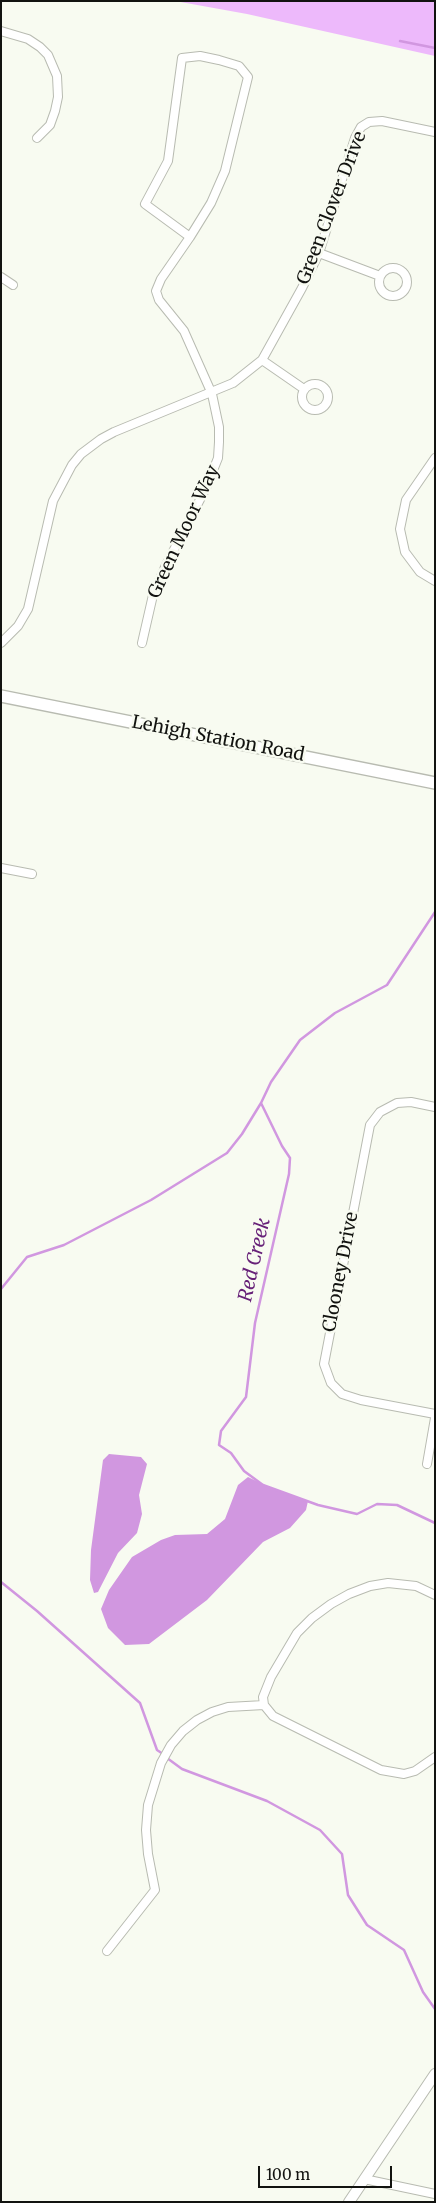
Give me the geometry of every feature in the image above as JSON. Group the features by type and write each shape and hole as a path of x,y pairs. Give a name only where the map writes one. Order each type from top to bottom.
{"main road":[{"name":"Lehigh Station Road","path":"1,696 435,782"},
{"path":"349,2202 435,2074"}],"street":[{"path":"1,31 28,39 40,47 48,55 57,76 58,97 55,111 50,125 38,138"},
{"name":"Green Moor Way","path":"142,643 156,587 206,488 218,458 219,427 212,394 184,331 160,300 156,291 161,279 190,237 211,203 225,171 248,76 239,66 200,56 182,58 168,161 145,204 190,237"},
{"name":"Green Clover Drive","path":"1,643 18,626 28,608 53,501 72,465 90,446 114,432 233,384 262,360 302,288 318,253 360,127 369,122 382,121 435,132"},
{"path":"318,253 380,276"},
{"path":"1,277 13,285"},
{"path":"262,360 304,390"},
{"path":"435,458 406,500 400,530 405,552 420,572 435,581"},
{"path":"1,868 32,874"},
{"name":"Clooney Drive","path":"435,1107 411,1102 397,1103 380,1112 370,1125 324,1364 331,1383 342,1394 361,1400 435,1414"},
{"path":"427,1464 435,1418"},
{"path":"435,1595 416,1586 388,1583 370,1586 349,1594 331,1604 312,1618 297,1633 271,1677 264,1697 264,1705 273,1716 381,1770 404,1774 415,1771 435,1757"},
{"path":"107,1951 155,1890 148,1854 146,1830 148,1805 154,1783 166,1754 183,1731 197,1720 212,1712 228,1707 264,1705"},
{"path":"364,2179 435,2194"}],"shaded area":[{"path":"175,1 435,1 435,56 247,14"},
{"path":"109,1454 141,1457 147,1464 139,1495 142,1514 137,1533 118,1553 98,1592 94,1593 90,1580 91,1550 103,1460"},
{"path":"248,1477 271,1488 308,1501 306,1510 290,1528 263,1542 207,1600 149,1644 125,1645 108,1628 101,1609 109,1590 132,1557 161,1540 175,1535 207,1534 225,1519 238,1485"}],"waterway":[{"path":"400,41 435,48"},
{"name":"Red Creek","path":"435,912 387,985 335,1013 300,1040 271,1082 261,1103 290,1158 289,1174 255,1323 246,1397 221,1431 219,1445 231,1453 244,1471 263,1485 318,1505 357,1514 377,1504 397,1505 435,1523"},
{"path":"1,1289 27,1257 64,1245 151,1200 227,1153 242,1134 261,1103"},
{"path":"1,1582 37,1611 140,1703 157,1750 163,1754"},
{"path":"167,1758 182,1769 267,1801 320,1830 342,1854 348,1895 367,1925 404,1950 423,1992 435,2009"}]}
